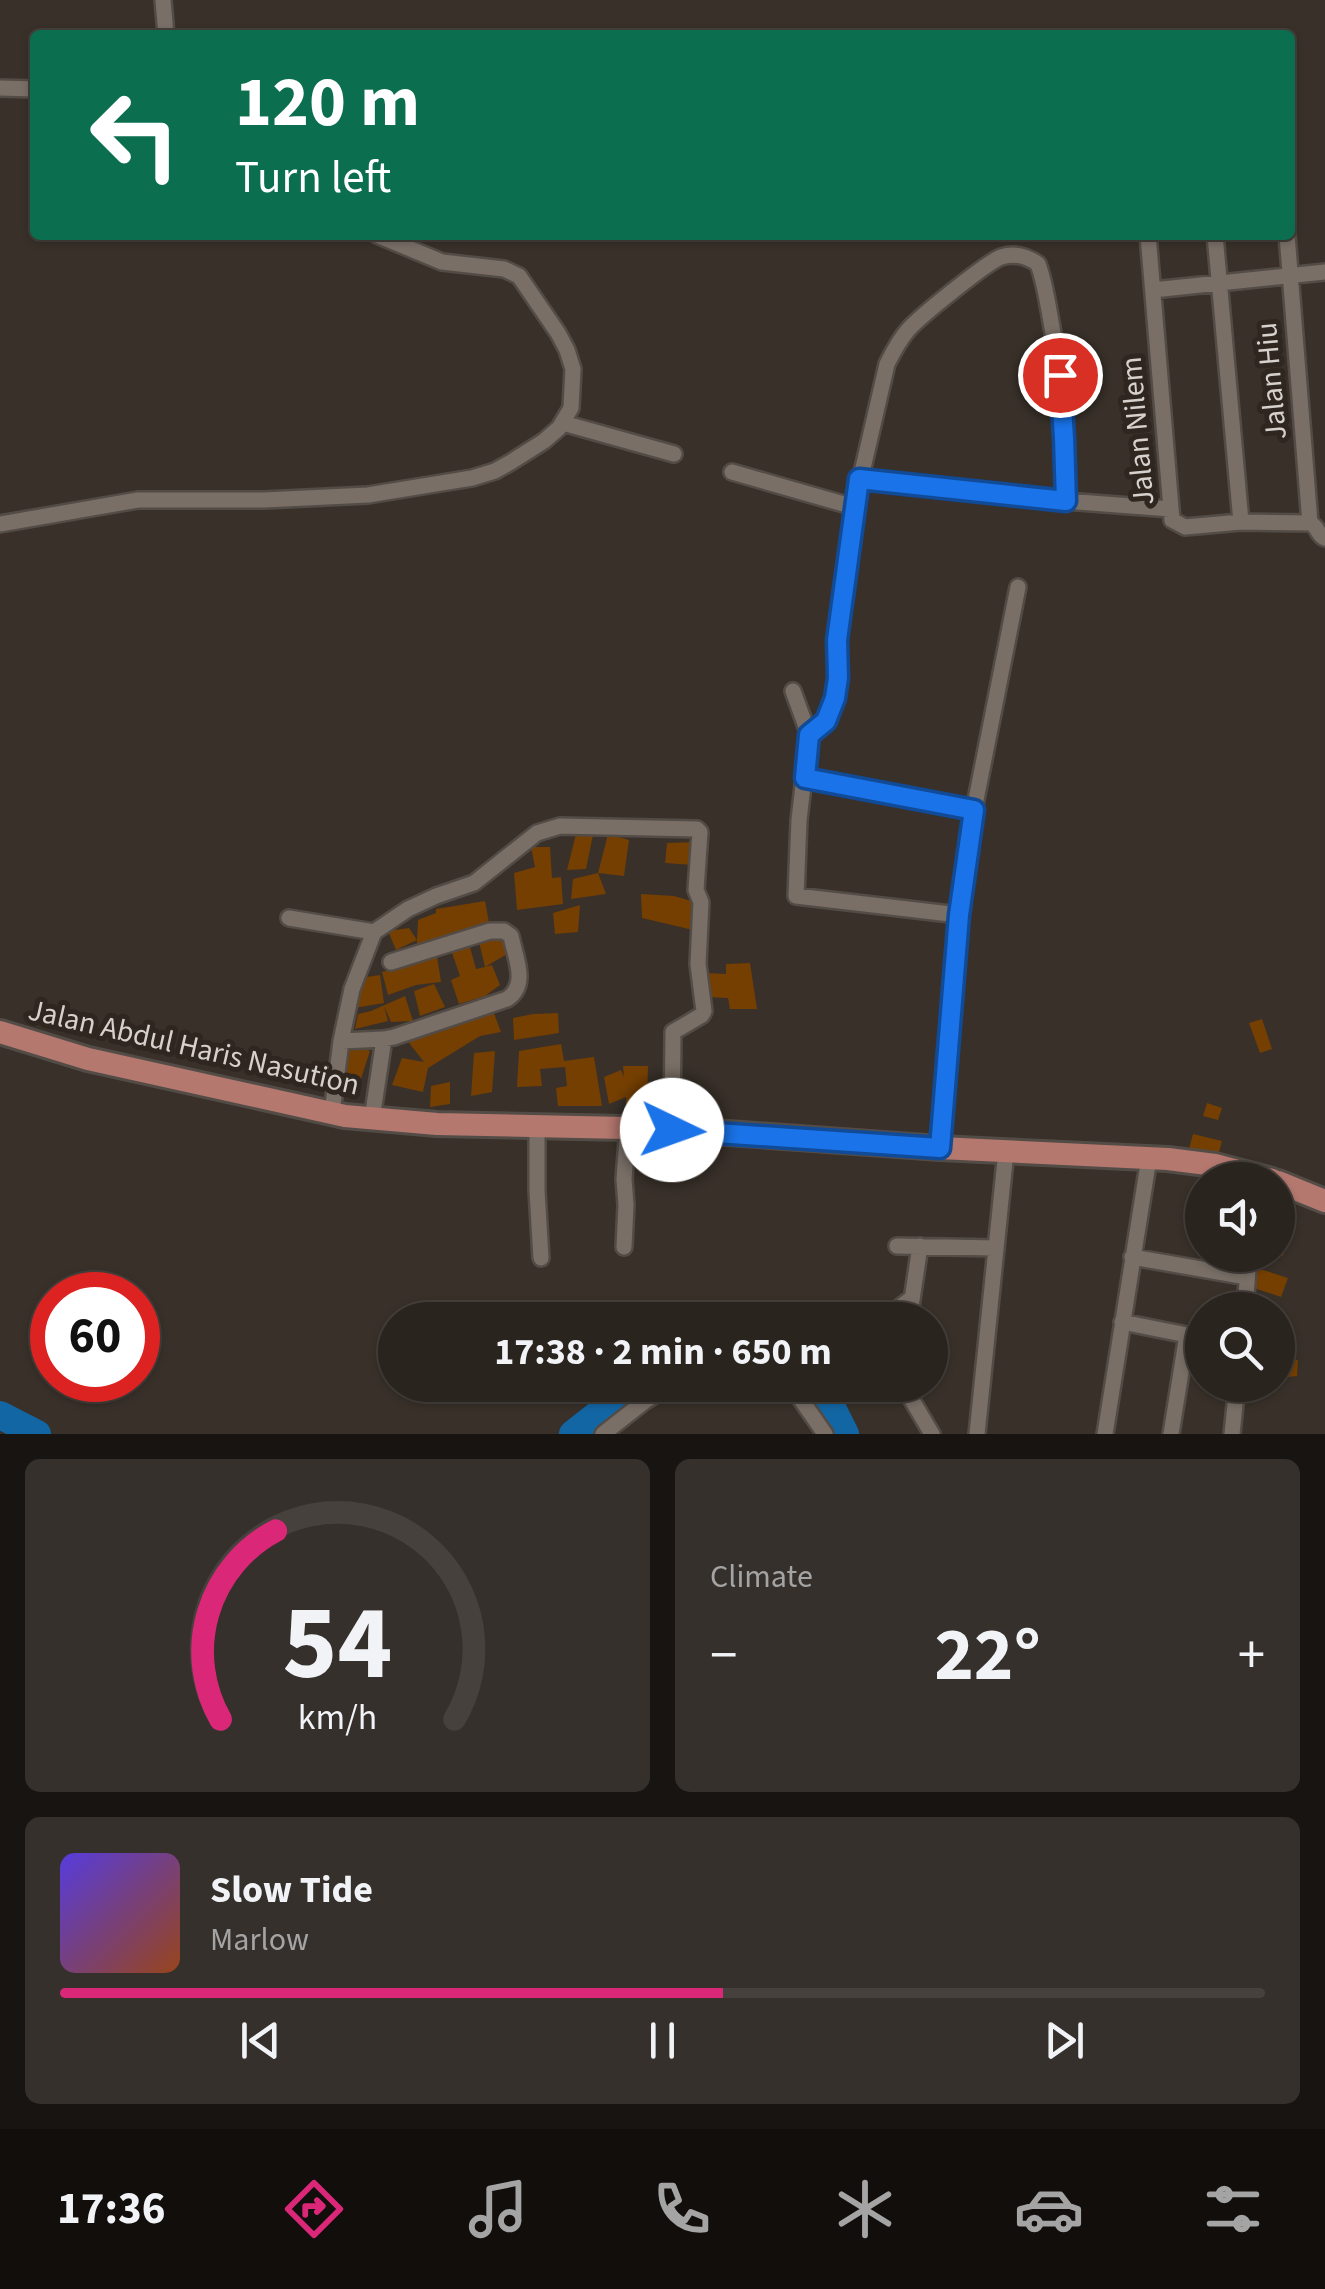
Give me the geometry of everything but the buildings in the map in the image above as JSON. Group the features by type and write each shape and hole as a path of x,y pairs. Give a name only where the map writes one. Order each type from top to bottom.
{"main road":[{"name":"Jalan Abdul Haris Nasution","path":"0,1032 88,1059 372,1119 672,1130 1197,1162"},
{"name":"Jalan Abdul Haris Nasution","path":"1295,1190 1325,1202"}],"street":[{"path":"163,0 166,30"},
{"path":"0,88 30,89"},
{"path":"0,524 138,500 368,496 472,478 494,471 544,441 564,423 572,408 573,369 567,350 519,276 504,269 442,262 388,240"},
{"name":"Jalan Nilem","path":"1148,240 1172,520 1185,527 1241,522 1310,523"},
{"path":"1216,240 1241,522"},
{"name":"Jalan Hiu","path":"1288,240 1310,523"},
{"path":"809,735 826,721 835,698 837,640 854,507 887,364 898,342 916,321 995,260 1016,255 1038,264 1060,375 1066,501"},
{"path":"1152,290 1325,272"},
{"path":"564,423 674,454"},
{"path":"732,472 854,507"},
{"path":"859,479 1171,509"},
{"path":"1310,523 1325,538"},
{"path":"940,1148 959,915 974,810 1018,587"},
{"path":"792,690 809,735 799,820 797,897 959,915"},
{"path":"805,778 974,810"},
{"path":"332,1113 352,988 374,932 408,909 474,883 537,833 549,828 699,830 698,964 704,1011 673,1032 672,1130"},
{"path":"289,918 374,932"},
{"path":"341,1042 384,1039 507,999 519,987 511,936 504,931 391,962"},
{"path":"372,1119 384,1039"},
{"path":"537,1126 541,1258"},
{"path":"624,1247 628,1128"},
{"path":"976,1434 1006,1150"},
{"path":"1105,1434 1149,1158"},
{"path":"896,1246 996,1248"},
{"path":"911,1302 920,1246"},
{"path":"1132,1257 1247,1276"},
{"path":"1246,1292 1247,1272"},
{"path":"907,1302 912,1298"},
{"path":"1122,1322 1185,1334"},
{"path":"1171,1434 1185,1377"},
{"path":"603,1434 644,1402"},
{"path":"802,1402 824,1434"},
{"path":"912,1402 932,1434"},
{"path":"1232,1434 1235,1402"}],"waterway":[{"path":"573,1434 614,1402"},
{"path":"829,1402 845,1434"},
{"path":"0,1415 37,1434"}],"route":[{"path":"672,1130 940,1148 959,915 974,810 805,778 809,735 826,721 835,698 837,640 859,479 1066,501 1060,375"}]}
